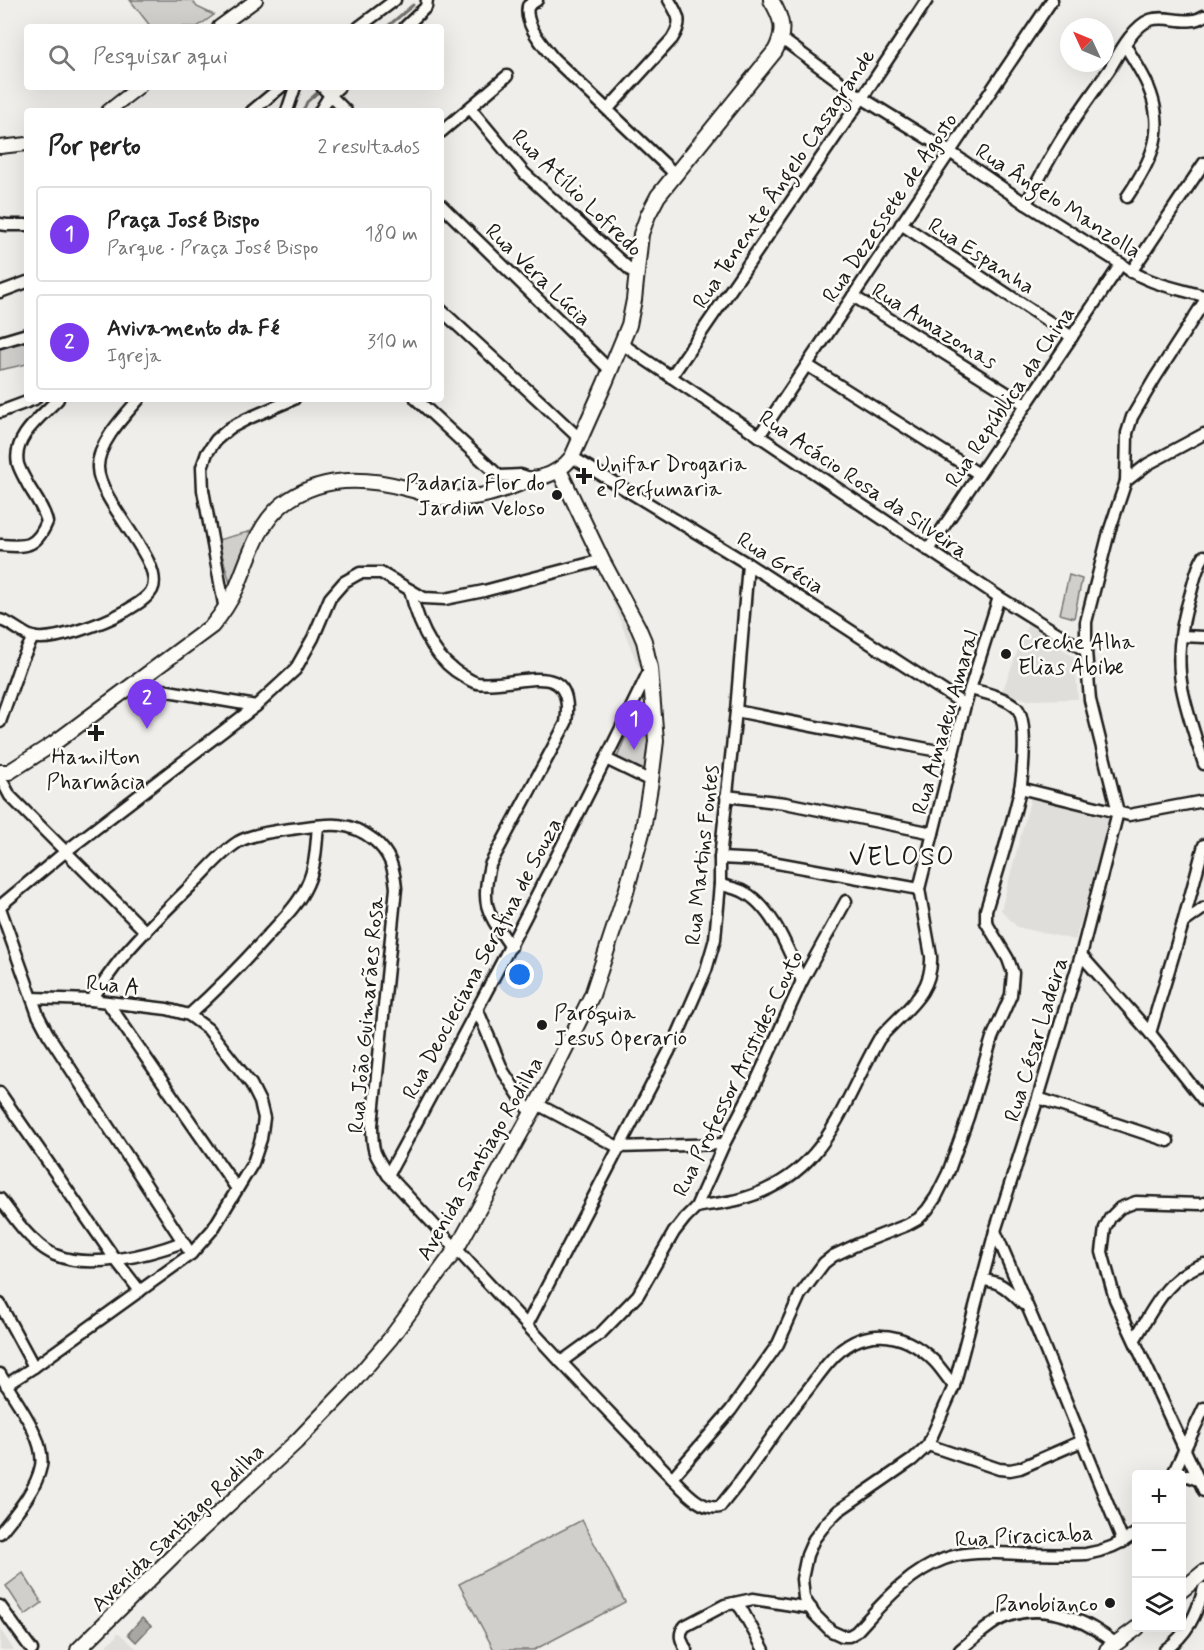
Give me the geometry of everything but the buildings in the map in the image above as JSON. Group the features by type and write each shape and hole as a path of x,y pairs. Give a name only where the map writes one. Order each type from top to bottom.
{"main road":[{"path":"0,772 9,772 53,744 212,626 225,610 262,529 271,515 298,494 330,483 365,480 442,498 465,499 487,495 543,477 566,465 572,457 622,344 633,300 641,234 648,215 658,196 675,174 776,51 782,39 782,25 771,0"},
{"name":"Avenida Santiago Rodilha","path":"78,1650 175,1554 296,1442 348,1388 390,1339 456,1248 534,1109 592,995 626,892 643,829 656,741 650,669 644,641 559,470"},
{"path":"1186,1587 1204,1572"},
{"path":"1111,1647 1132,1632"}],"street":[{"path":"223,24 256,0"},
{"path":"363,24 395,0"},
{"path":"408,24 426,7 427,0"},
{"path":"608,109 678,30 677,13 669,0"},
{"name":"Rua Tenente Ângelo Casagrande","path":"671,377 927,0"},
{"name":"Rua Dezessete de Agosto","path":"759,436 1052,0"},
{"path":"535,1 528,6 527,15 531,26 553,58 675,174"},
{"path":"1026,204 1065,133 1133,34 1149,21 1168,18 1190,21 1201,19 1204,16"},
{"name":"Rua Ângelo Manzolla","path":"782,39 862,98 950,152 1131,272 1204,296"},
{"path":"1125,45 1148,85 1156,112 1158,132 1144,172 1126,197"},
{"path":"444,130 507,76"},
{"path":"112,108 136,90"},
{"path":"256,108 277,90"},
{"path":"288,108 294,90"},
{"path":"321,108 326,91 343,108"},
{"name":"Rua Atílio Lofredo","path":"470,108 524,173 636,275"},
{"path":"0,147 24,144"},
{"path":"1131,272 1204,163"},
{"name":"Rua Vera Lúcia","path":"444,209 610,370"},
{"path":"0,224 24,225"},
{"name":"Rua Espanha","path":"901,224 1072,337"},
{"name":"Rua República da China","path":"928,550 1121,264"},
{"path":"0,292 24,283"},
{"name":"Rua Amazonas","path":"853,296 1026,405"},
{"name":"Rua César Ladeira","path":"831,1631 814,1614 804,1598 802,1579 807,1555 814,1539 826,1522 838,1511 912,1460 928,1445 954,1386 994,1232 1082,955 1118,812 1090,700 1086,622 1109,532 1126,481 1127,433 1132,417 1204,302"},
{"path":"444,313 580,439"},
{"path":"0,342 24,335"},
{"name":"Rua Acácio Rosa da Silveira","path":"622,344 999,597 1086,651"},
{"path":"807,365 979,474"},
{"path":"0,412 27,402"},
{"path":"0,545 31,544 38,539 47,522 45,512 18,463 18,449 24,435 55,402"},
{"path":"0,620 8,622 33,637 49,637 73,632 118,615 141,602 154,587 154,576 149,561 106,497 99,482 97,466 109,436 137,402"},
{"path":"225,610 203,490 202,467 207,453 216,440 230,428 287,402"},
{"path":"419,402 499,476 520,475 533,479"},
{"path":"1126,481 1148,464 1204,434"},
{"name":"Rua Grécia","path":"572,457 748,564 965,705"},
{"path":"1204,556 1198,565 1186,609 1179,654 1182,688 1204,764"},
{"path":"191,1254 48,1034 38,1015 0,907 65,852 256,706 295,670 313,638 330,598 344,582 360,573 381,573 424,598 445,599 602,560"},
{"name":"Rua Martins Fontes","path":"527,1325 678,1034 705,970 715,939 720,858 736,711 748,564"},
{"path":"410,590 415,610 433,648 454,671 475,683 503,683 537,678 550,680 561,688 567,698 566,723 490,865 486,881 486,908 511,947"},
{"name":"Rua Amadeu Amaral","path":"696,1207 739,1200 768,1189 782,1182 801,1167 825,1141 879,1039 911,1008 927,984 932,956 919,889 965,705 999,597"},
{"path":"1181,636 1204,637"},
{"path":"0,722 18,670 33,637"},
{"name":"Rua Deocleciana Serafina de Souza","path":"388,1175 478,1011 650,669"},
{"path":"133,685 256,706"},
{"path":"672,1478 731,1410 778,1344 800,1295 824,1263 856,1245 918,1219 927,1210 948,1173 992,1038 1011,995 1013,973 1008,959 986,922 986,910 1020,788 1023,723 1016,707 970,688"},
{"path":"736,711 953,754"},
{"path":"606,759 651,781"},
{"path":"0,777 10,796 146,932"},
{"path":"1020,788 1129,815 1204,801"},
{"path":"726,796 785,803 933,833"},
{"name":"Rua João Guimarães Rosa","path":"91,1000 123,956 227,850 238,842 284,830 318,826 339,825 358,829 380,844 389,855 396,888 372,1136 375,1153 388,1175 672,1478 696,1500 708,1506 720,1507 830,1360 844,1348 862,1338 892,1336 909,1343 935,1362 954,1386"},
{"path":"5,1390 191,1254 213,1229 253,1163 261,1139 264,1118 260,1102 251,1084 218,1040 208,1029 189,1015 249,956 298,902 314,867 318,826"},
{"path":"1150,1033 1204,844"},
{"path":"720,858 761,860 919,889"},
{"path":"720,884 742,891 756,900 784,940 802,981"},
{"path":"1190,896 1204,903"},
{"name":"Rua Professor Aristides Couto","path":"561,1362 602,1333 634,1300 674,1232 696,1207 802,981 846,901"},
{"path":"1183,923 1204,908"},
{"path":"1082,955 1150,1033 1204,1101"},
{"name":"Rua A","path":"32,998 91,1000 167,1009 189,1015"},
{"path":"108,1003 237,1189"},
{"path":"478,1011 503,1071 534,1109 618,1147 724,1144"},
{"path":"0,1093 115,1259 140,1291"},
{"path":"1038,1098 1168,1141"},
{"path":"0,1199 23,1230 36,1242 54,1254 68,1259 84,1261 115,1259 153,1252 183,1242"},
{"path":"1204,1203 1136,1202 1120,1208 1110,1218 1105,1228 1102,1252 1115,1299 1204,1491"},
{"path":"994,1232 1123,1542"},
{"path":"1135,1339 1162,1295 1178,1278 1204,1264"},
{"path":"982,1280 992,1280 1002,1284 1027,1308"},
{"path":"0,1304 34,1367"},
{"path":"0,1374 5,1390 36,1436 41,1454 41,1465 32,1489 0,1533"},
{"path":"1175,1470 1204,1408"},
{"path":"928,1445 999,1469 1010,1470 1082,1441"},
{"path":"1186,1476 1198,1480"},
{"name":"Rua Piracicaba","path":"831,1631 842,1636 849,1636 856,1632 893,1592 925,1569 945,1559 961,1555 992,1553 1086,1554 1101,1551 1132,1536"},
{"path":"1165,1650 1181,1636 1190,1624 1198,1609 1204,1588"},
{"path":"686,1650 680,1636 684,1626 725,1605 738,1606 753,1599 810,1608"},
{"path":"0,1606 32,1650"},
{"path":"738,1606 764,1650"},
{"path":"960,1650 995,1622 1026,1612 1058,1612 1074,1617 1104,1635 1111,1647"}],"shaded area":[{"path":"130,0 192,0 197,7 214,15 201,24 149,24"},
{"path":"24,343 24,365 0,370 0,348"},
{"path":"572,477 617,570 656,662 638,666 602,575 560,484"},
{"path":"255,530 231,587 218,540"},
{"path":"1069,575 1082,579 1074,618 1060,614"},
{"path":"1028,624 1075,658 1078,699 1028,700 1002,692"},
{"path":"647,712 648,743 643,773 616,760 635,714"},
{"path":"1031,797 1113,819 1075,940 1017,927 1001,910"},
{"path":"582,1520 625,1602 534,1650 494,1650 459,1584"},
{"path":"23,1573 42,1603 25,1615 6,1586"},
{"path":"142,1618 151,1626 136,1642 128,1634"},
{"path":"0,1629 14,1650 0,1650"},
{"path":"117,1633 138,1650 106,1650 107,1644 116,1637"}],"waterway":[{"path":"391,24 413,5"},
{"path":"304,108 307,102 317,93"}],"place":[{"name":"Unifar Drogaria e Perfumaria","path":"584,476"},
{"name":"Padaria Flor do Jardim Veloso","path":"557,495"},
{"name":"Creche Alha Elias Abibe","path":"1006,654"},
{"name":"Avivamento da Fé","path":"147,729"},
{"name":"Hamilton Pharmácia","path":"96,733"},
{"name":"Praça José Bispo","path":"634,750"},
{"name":"Paróquia Jesus Operario","path":"542,1025"},
{"name":"Panobianco","path":"1110,1603"}],"district":[{"name":"VELOSO","path":"902,856"}]}
